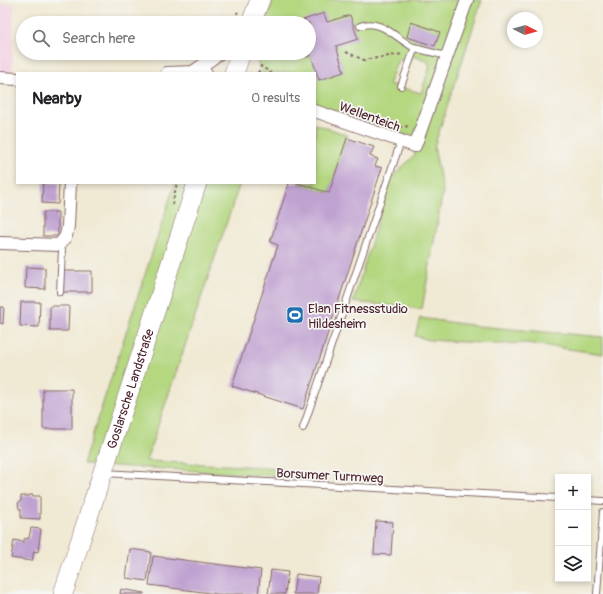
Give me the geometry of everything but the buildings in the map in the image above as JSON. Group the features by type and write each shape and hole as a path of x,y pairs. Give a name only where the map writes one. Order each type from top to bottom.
{"main road":[{"path":"254,16 260,0"},
{"path":"234,72 238,60"},
{"name":"Goslarsche Landstraße","path":"63,594 197,184"}],"street":[{"path":"447,56 467,0"},
{"name":"Wellenteich","path":"316,111 416,146 447,56"},
{"path":"194,72 210,60"},
{"path":"0,78 16,79"},
{"path":"0,243 59,246 66,236 68,226 70,184"}],"lane":[{"path":"360,26 367,23 378,25 415,47 447,56"},
{"path":"401,86 415,47"},
{"path":"303,428 401,142"},
{"path":"59,246 62,250 60,292"},
{"name":"Borsumer Turmweg","path":"102,473 555,498"},
{"path":"591,500 603,501"},
{"path":"597,594 603,512"}],"path":[{"path":"234,16 241,7"},
{"path":"346,52 364,60 404,53 415,47"},
{"path":"258,72 261,66 270,72"},
{"path":"395,127 414,124"}],"shaded area":[{"path":"0,3 14,4 12,79 0,78"}],"green space":[{"path":"273,0 482,0 434,147 443,191 422,309 353,302 391,178 415,155 408,135 392,132 316,104 316,72 261,72 257,60 316,60 316,16 267,16","holes":["412,56 426,60 430,66 421,93 389,84 398,59 409,62"]},
{"path":"316,124 348,135 329,193 301,184 316,184"},
{"path":"175,184 240,184 146,461 282,468 279,476 83,464"},
{"path":"420,318 477,326 603,337 603,354 527,343 497,344 429,340 415,336"}],"place":[{"name":"Elan Fitnessstudio Hildesheim","path":"295,315"}]}
